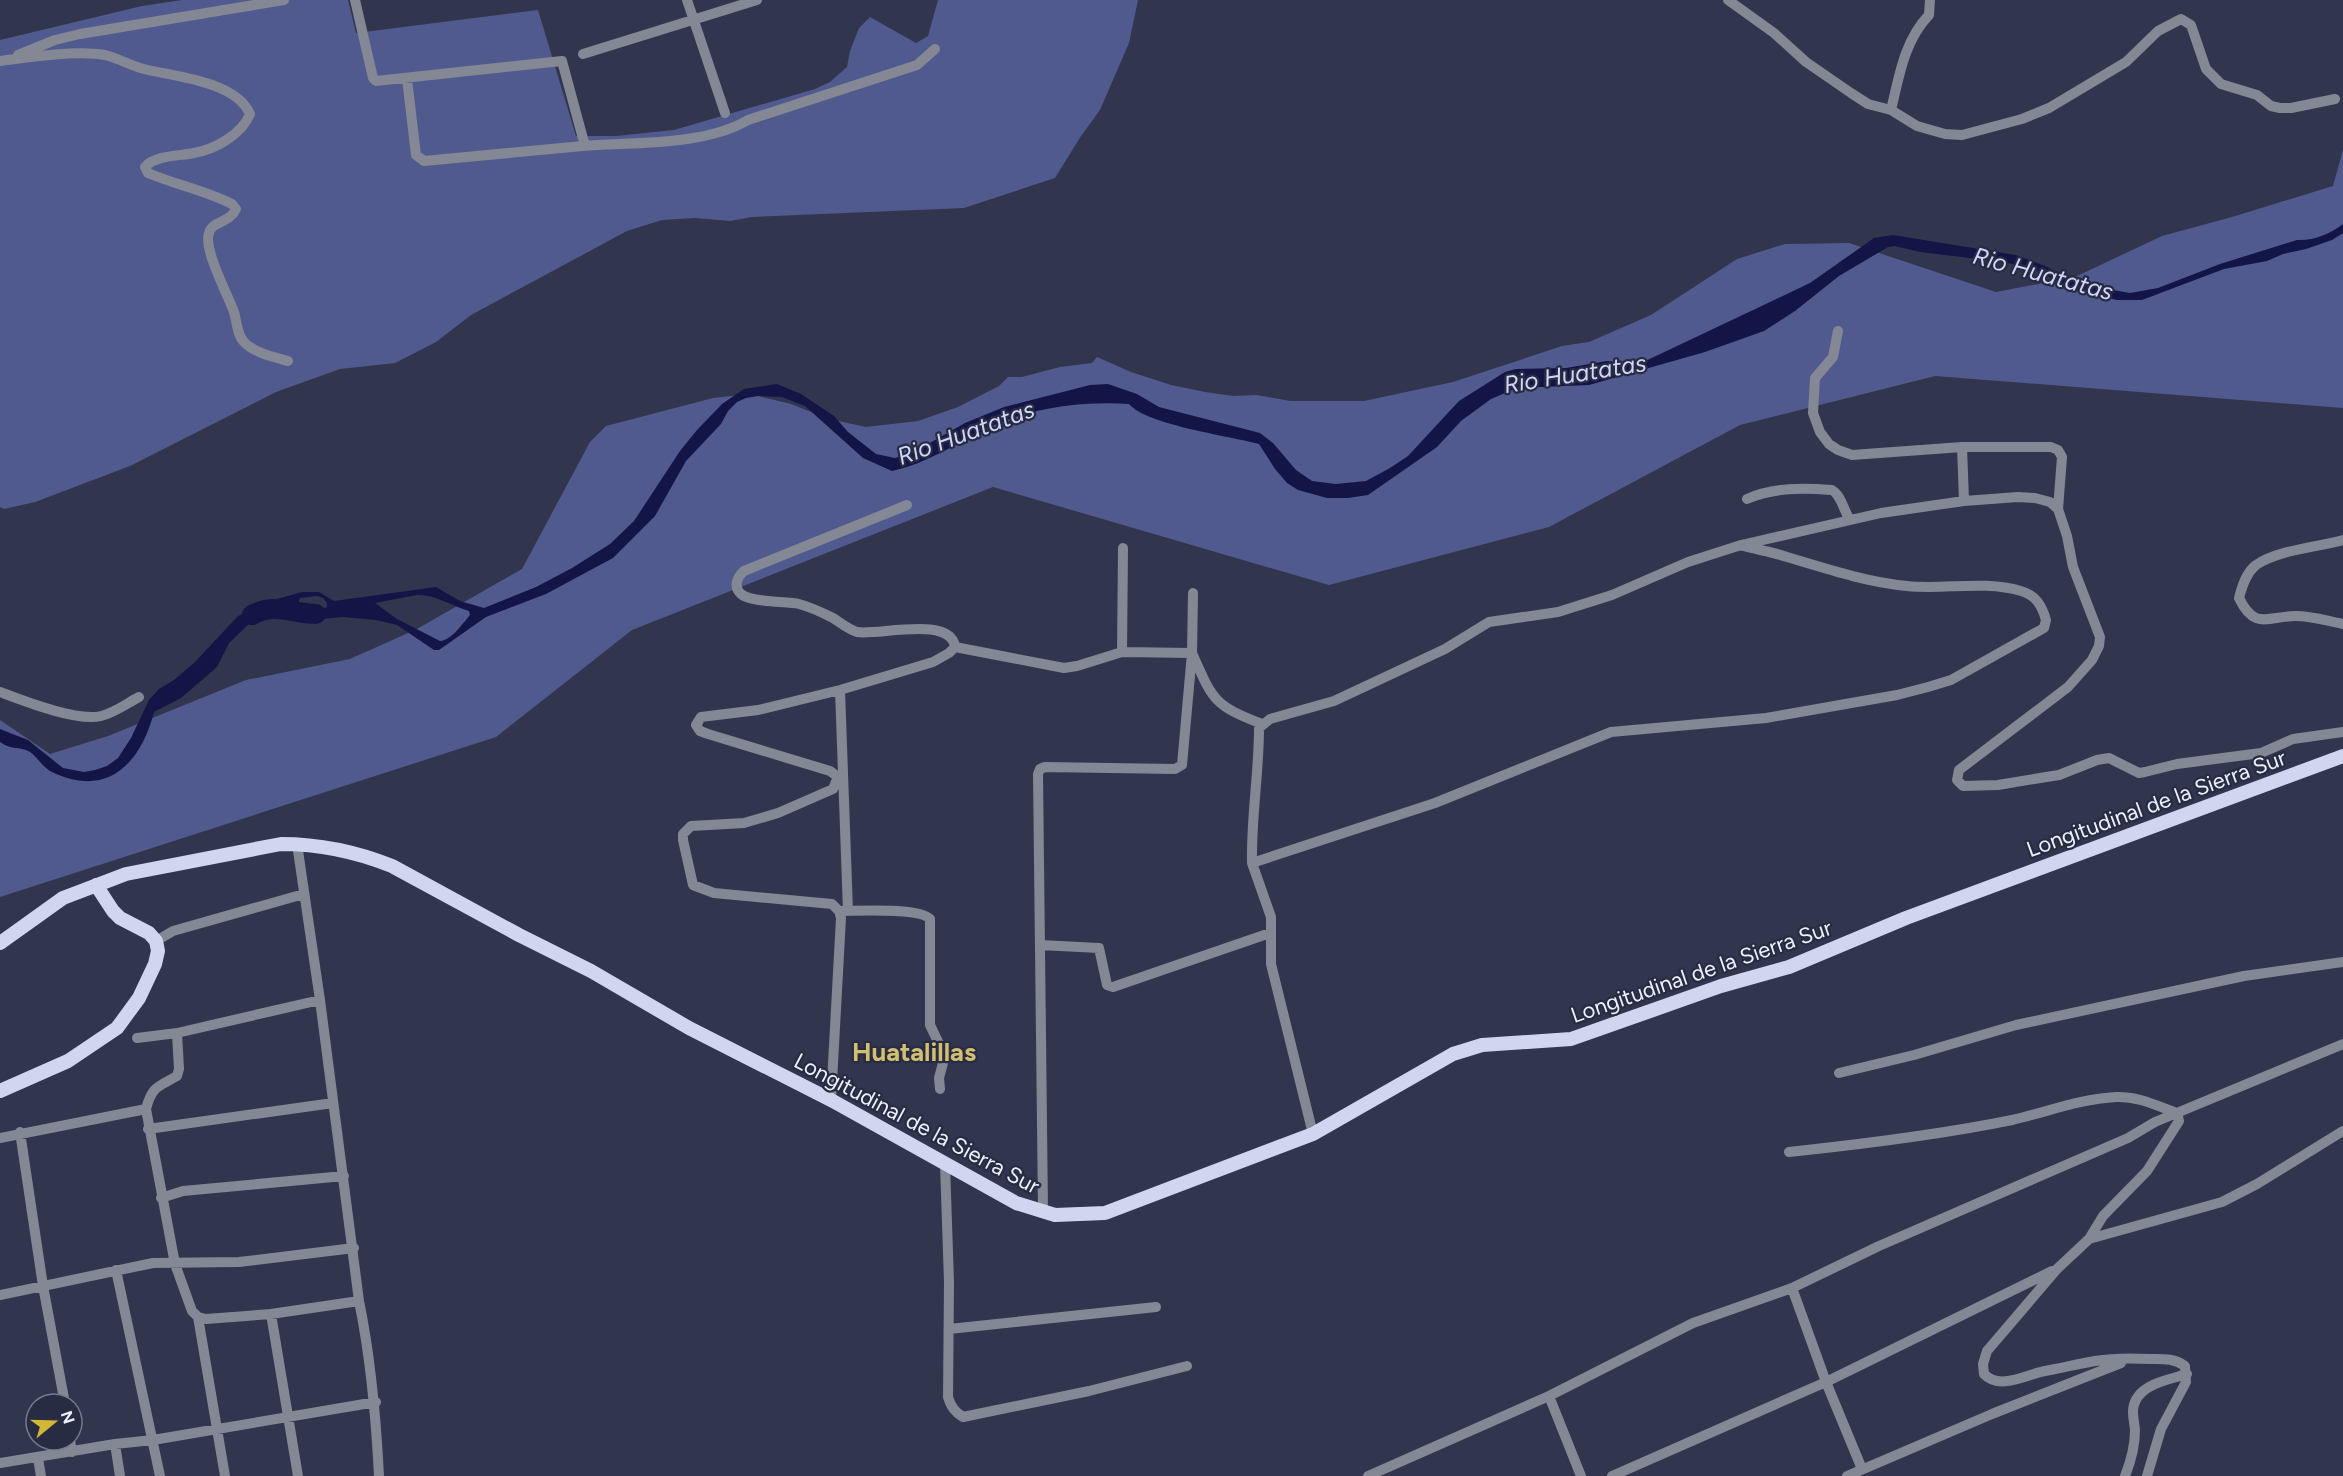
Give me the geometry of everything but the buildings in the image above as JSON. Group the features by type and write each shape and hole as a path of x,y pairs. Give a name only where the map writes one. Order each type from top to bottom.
{"main road":[{"name":"Longitudinal de la Sierra Sur","path":"0,943 63,898 126,874 280,844 297,844 374,859 392,866 591,971 689,1028 831,1100 1016,1203 1055,1215 1105,1213 1313,1134 1453,1054 1482,1045 1571,1039 1721,986 1789,967 1906,918 2343,756"},
{"path":"0,1091 68,1061 117,1028 139,998 155,964 158,951 156,941 149,933 120,918 112,911 96,885"}],"street":[{"path":"2,61 55,40 80,34 284,0"},
{"path":"355,0 373,78 381,81 562,61 585,146"},
{"path":"687,0 725,113"},
{"path":"583,54 757,0"},
{"path":"1728,0 1774,33 1806,62 1868,104 1891,110 1917,126 1945,134 1962,135 2049,108 2126,62 2158,31 2181,19 2191,25 2206,69 2221,84 2257,94 2271,106 2280,108 2335,99"},
{"path":"1891,110 1905,53 1922,22 1929,15 1930,0"},
{"path":"407,79 416,155 424,161 585,146 674,141 734,129 748,120 917,65 935,49"},
{"path":"2,61 77,54 105,55 142,69 219,88 246,104 250,114 246,123 236,133 198,153 160,159 145,167 148,173 191,186 232,204 236,210 232,217 210,229 207,236 215,267 233,311 240,337 245,344 288,361"},
{"path":"1838,331 1833,357 1815,378 1813,413 1820,432 1829,444 1852,455 1962,447 2051,447 2058,450 2062,457 2058,509 2067,536 2073,567 2100,637 2099,646 2087,668 2068,687 1959,770 1957,780 1963,786 1998,785 2059,775 2097,760 2109,758 2139,773 2177,764 2261,753 2293,739 2343,732"},
{"path":"1962,447 1964,501"},
{"path":"1748,499 1782,489 1832,490 1838,495 1850,520"},
{"path":"1313,1134 1271,964 1272,917 1252,863 1259,728 1262,724 1270,719 1334,701 1445,649 1489,622 1558,612 1612,595 1688,562 1741,545 1881,513 1964,501 2035,498 2050,502 2058,509"},
{"path":"907,505 744,571 738,577 736,585 740,594 748,598 800,604 859,632 898,629 926,630 950,636 955,647"},
{"path":"2343,540 2273,557 2256,565 2247,576 2239,598 2254,619 2266,620 2296,616 2343,624"},
{"path":"1252,863 1435,803 1611,732 1766,718 1897,695 1928,687 1951,680 2044,628 2046,620 2039,602 2021,591 1963,584 1930,588 1890,584 1845,575 1784,555 1741,545"},
{"path":"1122,652 1123,548"},
{"path":"1043,1212 1038,785 1041,769 1046,767 1175,770 1182,765 1192,653 1193,593"},
{"path":"955,647 1064,668 1122,652 1192,653"},
{"path":"940,1089 942,1050 930,1025 930,919 925,914 843,911 832,904 714,893 699,889 693,885 683,834 690,826 744,824 778,813 833,789 838,777 830,771 700,731 696,725 698,719 758,710 840,690 933,662 955,647"},
{"path":"1192,653 1210,694 1226,709 1262,724"},
{"path":"831,1100 843,911 840,690"},
{"path":"0,692 74,717 88,718 111,713 139,697"},
{"path":"297,844 354,1248 359,1301 376,1402 380,1476"},
{"path":"156,941 173,931 304,894"},
{"path":"1040,945 1099,948 1107,984 1113,987 1270,933"},
{"path":"1839,1073 1914,1055 2016,1025 2244,976 2343,962"},
{"path":"137,1038 177,1033 320,1000"},
{"path":"177,1033 179,1069 177,1076 156,1086 150,1094 146,1109 175,1263 184,1295 192,1311 198,1317 206,1319 272,1314 359,1301"},
{"path":"1368,1476 1549,1396 1693,1323 1791,1288 2128,1138 2155,1122 2343,1044"},
{"path":"1789,1152 1925,1135 2013,1119 2080,1102 2116,1097 2139,1099 2177,1113"},
{"path":"148,1129 333,1103"},
{"path":"0,1138 20,1132 146,1109"},
{"path":"2147,1476 2161,1429 2186,1382 2185,1366 2178,1361 2132,1358 2095,1361 2043,1371 2016,1380 1997,1381 1984,1374 1983,1364 1987,1351 2057,1269 2090,1239 2103,1216 2147,1171 2179,1121 2177,1113"},
{"path":"2090,1239 2222,1202 2257,1184 2343,1131"},
{"path":"20,1132 43,1286 63,1392"},
{"path":"945,1164 949,1329 948,1397 950,1405 963,1417 1089,1391 1187,1366"},
{"path":"161,1198 183,1191 344,1176"},
{"path":"0,1295 153,1263 238,1262 354,1248"},
{"path":"1612,1476 1826,1382 2057,1269"},
{"path":"116,1270 160,1476"},
{"path":"1791,1288 1862,1469"},
{"path":"949,1329 1156,1307"},
{"path":"272,1314 298,1476"},
{"path":"198,1317 225,1476"},
{"path":"1847,1476 1992,1414 2132,1358"},
{"path":"2125,1476 2132,1459 2134,1430 2132,1409 2137,1397 2155,1385 2187,1374"},
{"path":"1549,1396 1581,1476"},
{"path":"84,1450 376,1402"},
{"path":"115,1444 120,1476"},
{"path":"0,1463 72,1452"},
{"path":"38,1458 41,1476"}],"shaded area":[{"path":"182,0 348,0 356,33 538,10 576,136 616,136 674,130 815,89 830,82 847,67 850,51 859,28 870,17 916,43 928,36 938,0 1138,0 1129,43 1100,110 1055,178 964,208 752,217 730,221 695,218 662,220 627,231 471,315 436,342 395,363 340,369 276,392 130,466 35,502 4,509 0,507 0,40 142,6"},
{"path":"2343,150 2343,408 1935,376 1740,425 1549,527 1329,585 993,487 632,630 496,737 0,897 0,720 50,754 108,736 246,680 350,659 417,629 522,569 590,442 606,426 713,398 749,394 791,404 829,419 866,427 918,421 958,407 999,386 1008,377 1022,377 1060,367 1092,363 1097,357 1131,372 1171,385 1205,392 1233,396 1257,395 1290,401 1364,401 1453,382 1562,346 1589,342 1651,315 1737,259 1785,244 1849,243 1996,292 2075,277 2162,236 2333,186"}],"water":[{"path":"2343,224 2343,233 2332,240 2267,261 2224,269 2142,300 2117,300 2072,290 2037,270 2004,262 1920,252 1895,246 1888,247 1839,276 1795,311 1764,331 1705,352 1589,385 1517,388 1491,399 1461,421 1437,447 1368,495 1348,498 1327,498 1298,490 1287,483 1275,469 1259,444 1170,424 1153,418 1129,404 1096,403 1062,406 1028,413 984,430 933,457 892,471 863,458 805,406 782,397 746,398 737,402 728,411 721,424 686,461 655,516 613,558 546,594 486,617 439,650 434,650 397,625 376,620 343,617 300,621 293,619 290,608 286,606 252,621 229,643 217,667 181,698 154,712 140,748 129,762 117,772 103,779 87,781 70,779 44,767 30,752 9,747 0,742 0,729 28,740 63,768 84,772 107,766 118,758 131,738 149,700 159,689 174,680 195,662 238,616 277,599 302,592 319,592 334,601 436,587 460,601 484,608 536,587 610,544 634,521 680,451 697,430 722,404 744,389 777,384 801,394 834,416 848,432 876,454 895,458 914,452 965,423 1004,407 1090,385 1108,384 1137,394 1159,407 1260,433 1273,443 1296,470 1312,481 1336,484 1366,481 1408,456 1459,401 1505,372 1516,369 1566,368 1607,361 1639,364 1810,283 1874,238 1893,235 2016,255 2085,285 2130,293 2158,288 2220,264 2297,240 2315,238","holes":["417,595 430,596 469,611 470,615 453,635 440,641 397,619 375,603","317,596 323,598 327,607 311,612 298,604 300,598"]}],"waterway":[{"name":"Rio Huatatas","path":"252,615 268,609 316,614"}],"district":[{"name":"Huatalillas","path":"914,1052"}]}
